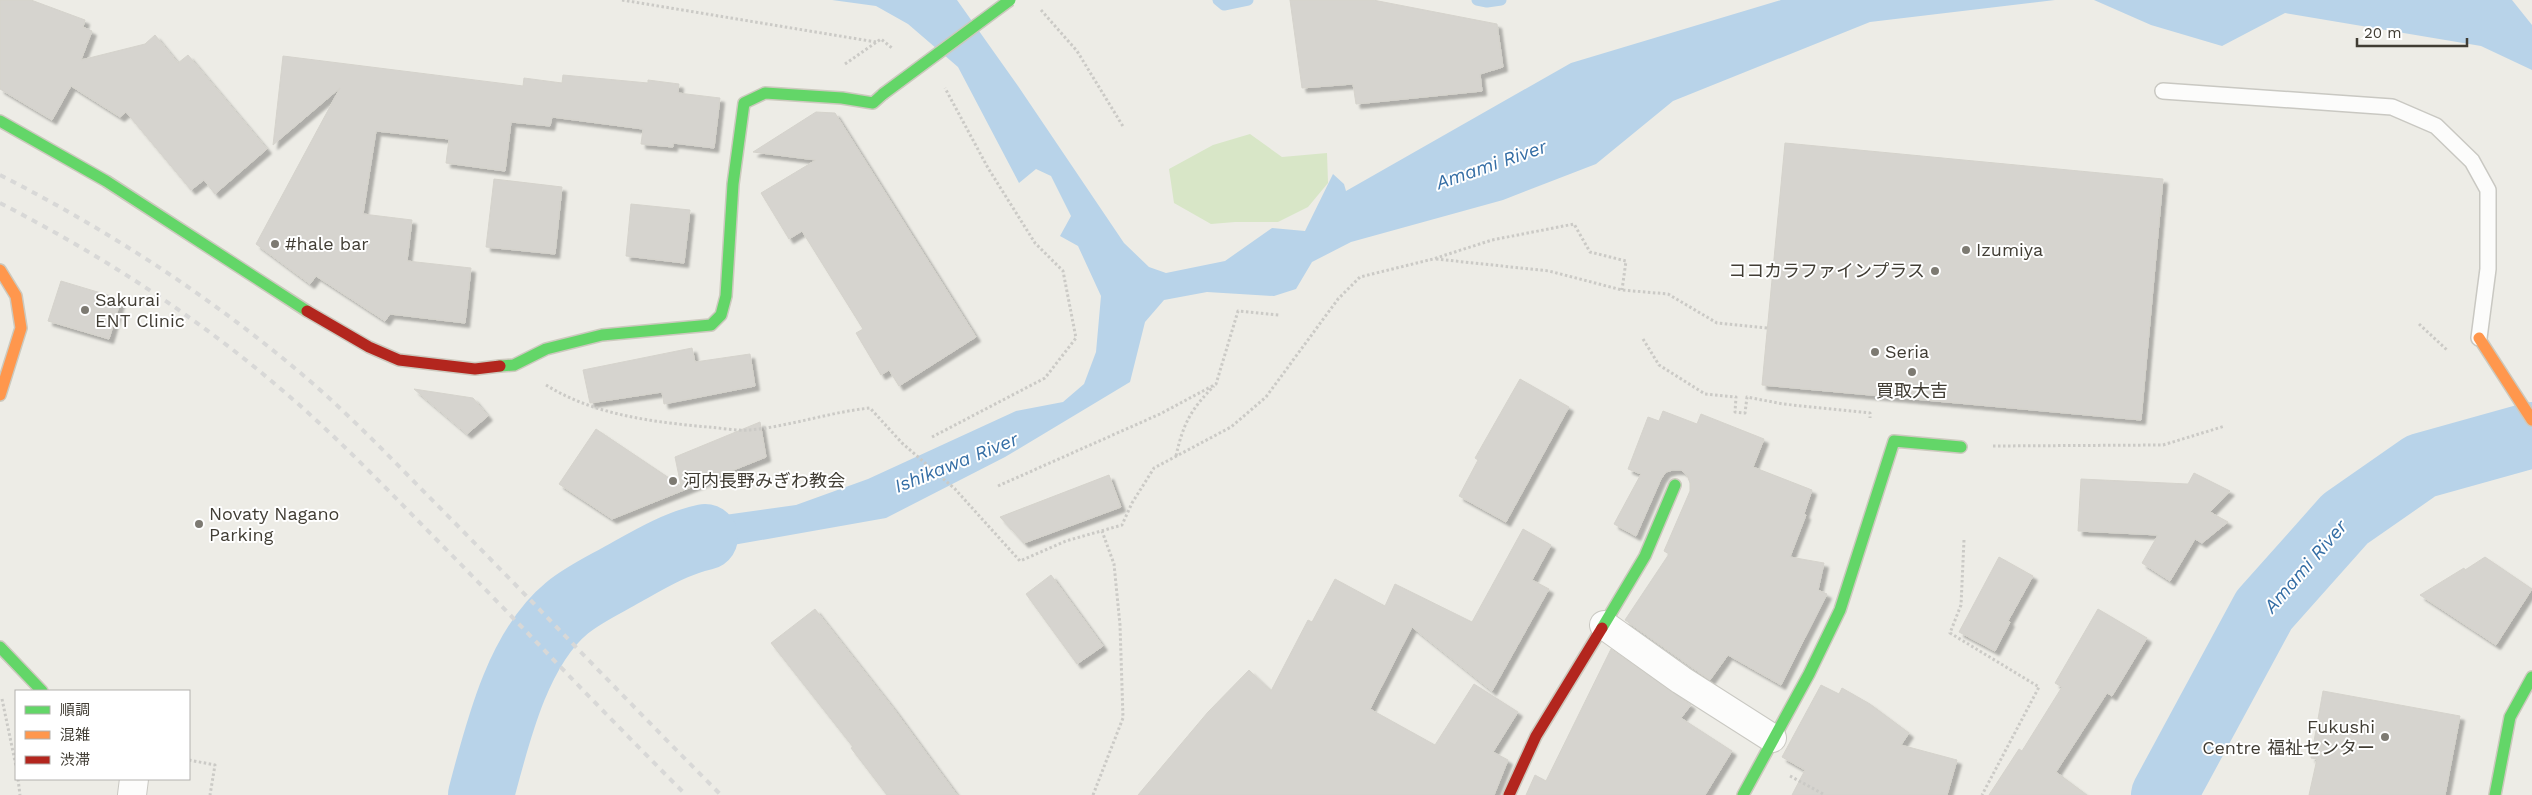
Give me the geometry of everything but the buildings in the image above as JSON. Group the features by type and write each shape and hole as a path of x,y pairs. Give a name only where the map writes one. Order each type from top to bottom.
{"street":[{"path":"0,121 106,181 234,265 369,347 399,360 475,369 514,365 546,349 602,335 711,325 721,315 726,296 733,184 744,103 766,93 842,98 873,103 1010,0"},
{"path":"0,270 16,296 21,328 0,395"},
{"path":"2479,338 2532,420"},
{"path":"1743,795 1766,749 1809,674 1840,610 1894,441 1961,446"},
{"path":"1509,795 1536,736 1645,556 1675,485"},
{"path":"1604,625 1681,680 1766,749"},
{"path":"0,647 41,690"},
{"path":"2495,795 2510,717 2532,677"},
{"path":"132,795 134,780"}],"lane":[{"path":"2164,90 2392,107 2436,126 2472,161 2488,190 2488,269 2479,338"}],"path":[{"path":"622,0 876,42"},
{"path":"1039,7 1078,51 1124,128"},
{"path":"838,69 881,39 895,50"},
{"path":"932,437 1045,378 1076,338 1063,271 1035,243 988,168 945,88 938,82"},
{"path":"514,365 562,395 607,412 687,425 748,430 793,423 840,411 870,408 902,443 955,489 1020,562 1066,541 1122,525 1132,503 1154,468 1231,427 1266,397 1338,299 1360,277 1433,259 1492,240 1574,224 1590,252 1626,260 1622,290"},
{"path":"1433,259 1549,271 1622,290 1668,294 1717,323 1768,328"},
{"path":"1176,457 1181,431 1194,407 1216,384 1238,311 1279,315"},
{"path":"2419,324 2446,350"},
{"path":"1643,339 1659,365 1705,394 1736,397 1734,412 1745,413 1747,397 1783,404 1870,413 1867,439 1894,441"},
{"path":"998,486 1160,414 1216,384"},
{"path":"1961,446 2163,445 2225,426"},
{"path":"1093,795 1123,718 1120,625 1114,564 1102,530"},
{"path":"1964,540 1961,605 1950,633 2039,687 1982,795"},
{"path":"1,703 14,744 15,755"},
{"path":"1766,749 1826,795"},
{"path":"190,760 215,765 210,795"},
{"path":"18,780 20,795"}],"green space":[{"path":"1250,134 1282,157 1327,153 1328,183 1308,207 1278,222 1211,224 1174,203 1169,169 1213,145"}],"water":[{"path":"832,0 957,0 1018,86 1124,243 1149,267 1166,273 1225,261 1272,228 1305,231 1333,174 1344,184 1346,191 1571,63 1781,0 2055,0 1870,22 1673,101 1596,164 1503,200 1351,242 1312,262 1296,289 1274,296 1207,292 1164,300 1145,322 1130,382 1005,457 886,518 699,551 622,582 619,555 703,518 796,505 868,479 1016,411 1063,402 1084,384 1096,352 1101,296 1078,246 1060,236 1071,216 1051,176 1036,169 1019,183 958,67 908,24 876,6"},
{"path":"2094,0 2512,0 2532,25 2532,70 2481,46 2285,13 2222,46 2151,25"}],"waterway":[{"path":"1218,0 1224,5 1248,0"},
{"path":"1477,0 1487,2 1501,0"},
{"name":"Amami River","path":"2164,795 2264,610 2345,519 2421,466 2532,435"},
{"name":"Ishikawa River","path":"481,795 511,694 522,669 550,625 567,608 595,589 664,552 684,543 705,537"}],"railway":[{"path":"0,175 78,217 154,264 227,315 297,370 374,442 721,795"},
{"path":"0,203 75,244 147,288 216,337 282,390 376,478 686,795"}],"traffic: fast":[{"path":"883,94 1010,0"},
{"path":"500,366 514,365 546,349 602,335 711,325 721,315 726,296 733,184 744,103 765,93 842,98 873,103 883,94"},
{"path":"0,121 106,181 307,311"},
{"path":"1743,795 1809,674 1840,610 1894,441 1961,447"},
{"path":"1602,628 1645,556 1675,485"},
{"path":"0,647 41,690"},
{"path":"2495,795 2510,717 2532,677"}],"traffic: slow":[{"path":"0,270 16,296 21,328 0,395"},
{"path":"2479,338 2532,420"}],"traffic: jam":[{"path":"307,311 369,347 399,360 475,369 500,366"},
{"path":"1509,795 1536,736 1602,628"}],"place":[{"name":"#hale bar","path":"275,244"},
{"name":"Izumiya","path":"1966,250"},
{"name":"ココカラファインプラス","path":"1935,271"},
{"name":"Sakurai ENT Clinic","path":"85,310"},
{"name":"Seria","path":"1875,352"},
{"name":"買取大吉","path":"1912,372"},
{"name":"河内長野みぎわ教会","path":"673,481"},
{"name":"Novaty Nagano Parking","path":"199,524"},
{"name":"Fukushi Centre 福祉センター","path":"2385,737"}]}
